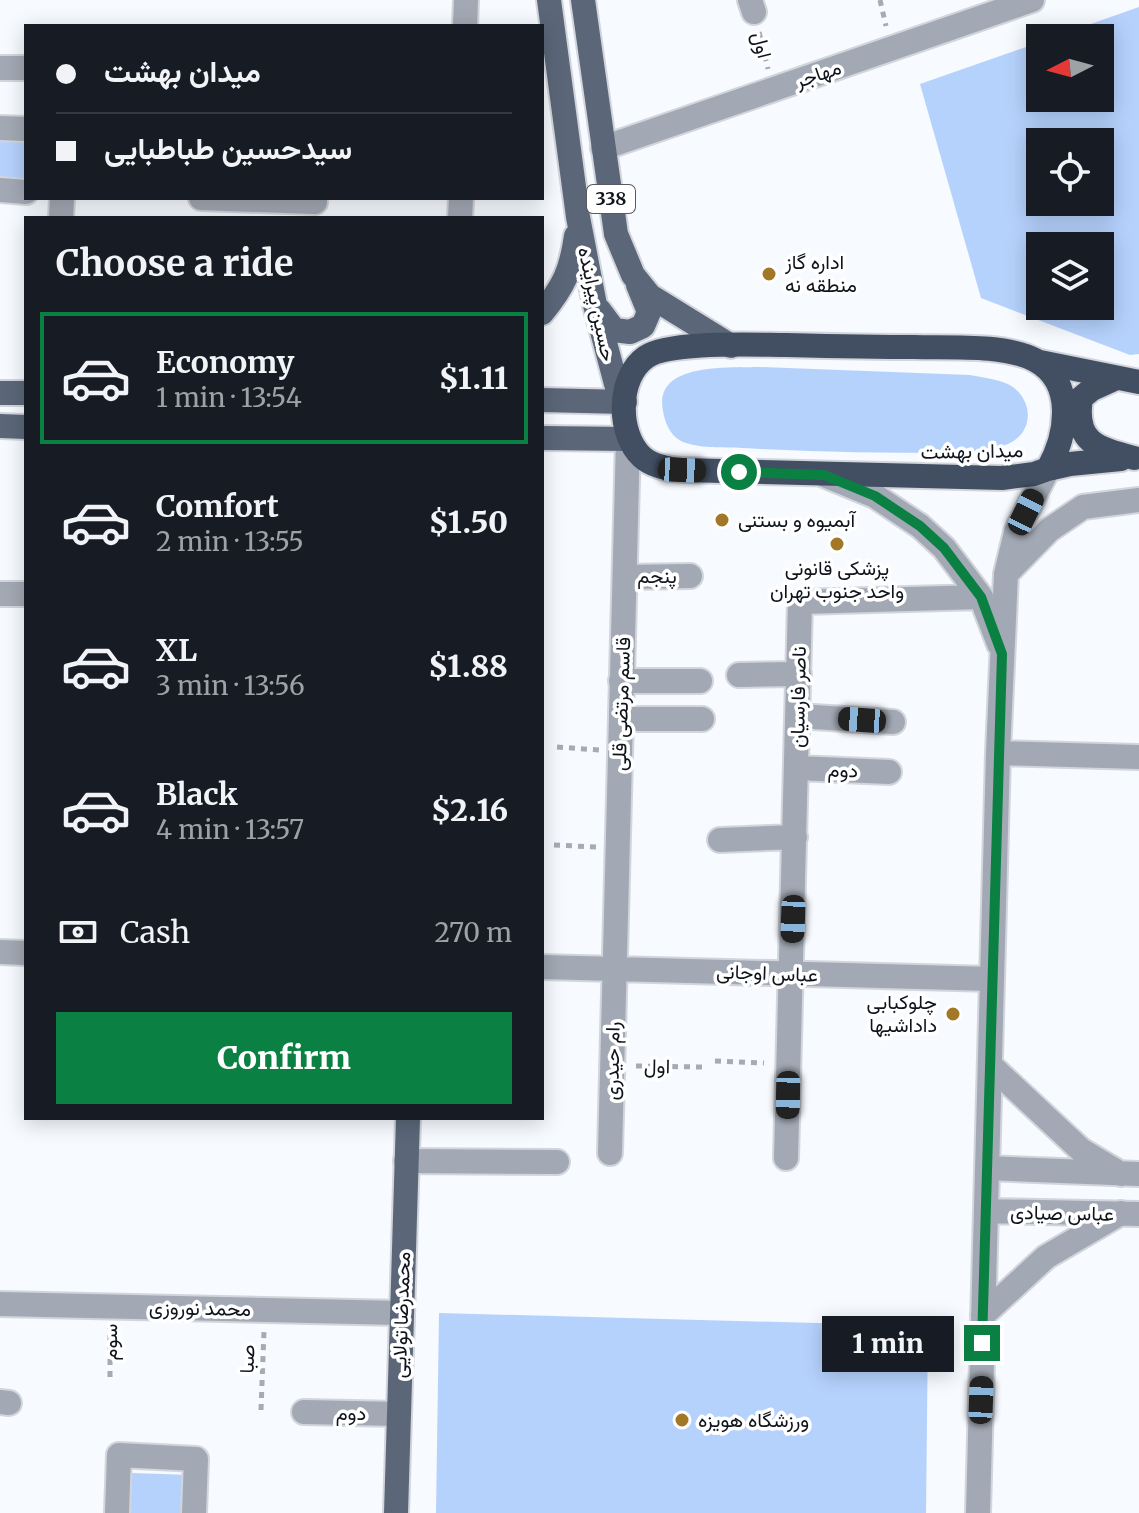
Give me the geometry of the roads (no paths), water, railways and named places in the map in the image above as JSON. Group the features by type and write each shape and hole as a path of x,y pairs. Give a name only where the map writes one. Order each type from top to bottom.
{"highway":[{"path":"624,415 633,372 645,358 661,351 731,346 992,350 1139,382"},
{"name":"میدان بهشت","path":"624,415 643,458 668,469 1002,478 1034,474 1048,469 1063,434 1064,405 1057,380 1038,362"},
{"path":"1114,379 1081,398 1078,414 1081,431 1091,443 1102,449 1136,457"},
{"path":"1048,469 1136,457"}],"main road":[{"name":"حسین پیراینده","path":"549,0 578,217 595,305 624,415"},
{"name":"حسین پیراینده","path":"583,0 616,234 633,275 650,296 731,346"},
{"path":"544,311 562,289 572,266 578,217"},
{"path":"595,305 614,330 630,332 643,326 649,312 633,275"},
{"path":"0,393 24,393"},
{"path":"544,400 624,415"},
{"path":"544,437 624,415"},
{"path":"0,426 24,427"},
{"name":"محمدرضا تولایی","path":"396,1513 408,1120"}],"street":[{"path":"465,24 466,0"},
{"name":"مهاجر","path":"603,148 1032,0"},
{"path":"0,68 24,68"},
{"path":"0,128 24,129"},
{"path":"0,190 24,192"},
{"path":"230,200 315,206"},
{"name":"قاسم مرتضی قلی","path":"613,969 625,577 624,415"},
{"path":"978,1513 998,753 1006,574 1016,532 1048,469"},
{"path":"824,475 875,496 920,526 944,548 981,597 1002,654"},
{"path":"1006,574 1049,530 1083,507 1133,500"},
{"name":"پنجم","path":"625,577 690,576"},
{"path":"0,594 24,594"},
{"name":"ناصر فارسیان","path":"786,1158 800,602 981,597"},
{"path":"739,675 799,674"},
{"path":"621,681 700,681"},
{"path":"798,716 893,722"},
{"path":"621,719 702,719"},
{"path":"998,753 1139,757"},
{"name":"دوم","path":"797,768 889,772"},
{"path":"720,840 795,837"},
{"path":"0,952 24,953"},
{"name":"عباس اوجانی","path":"544,967 992,979"},
{"name":"رام حیدری","path":"610,1153 613,969"},
{"path":"990,1065 1081,1150 1130,1174"},
{"path":"406,1161 557,1162"},
{"name":"عباس صیادی","path":"987,1168 1130,1174"},
{"name":"عباس صیادی","path":"986,1211 1130,1214"},
{"path":"983,1315 1046,1257 1130,1214"},
{"name":"محمد نوروزی","path":"0,1304 401,1313"},
{"name":"دوم","path":"304,1412 399,1414"},
{"path":"117,1513 119,1455 196,1459 194,1513"}],"place":[{"name":"اداره گاز منطقه نه","path":"769,274"},
{"name":"آبمیوه و بستنی","path":"722,520"},
{"name":"پزشکی قانونی واحد جنوب تهران","path":"837,544"},
{"name":"چلوکبابی داداشیها","path":"953,1014"},
{"name":"ورزشگاه هویزه","path":"682,1420"}]}
